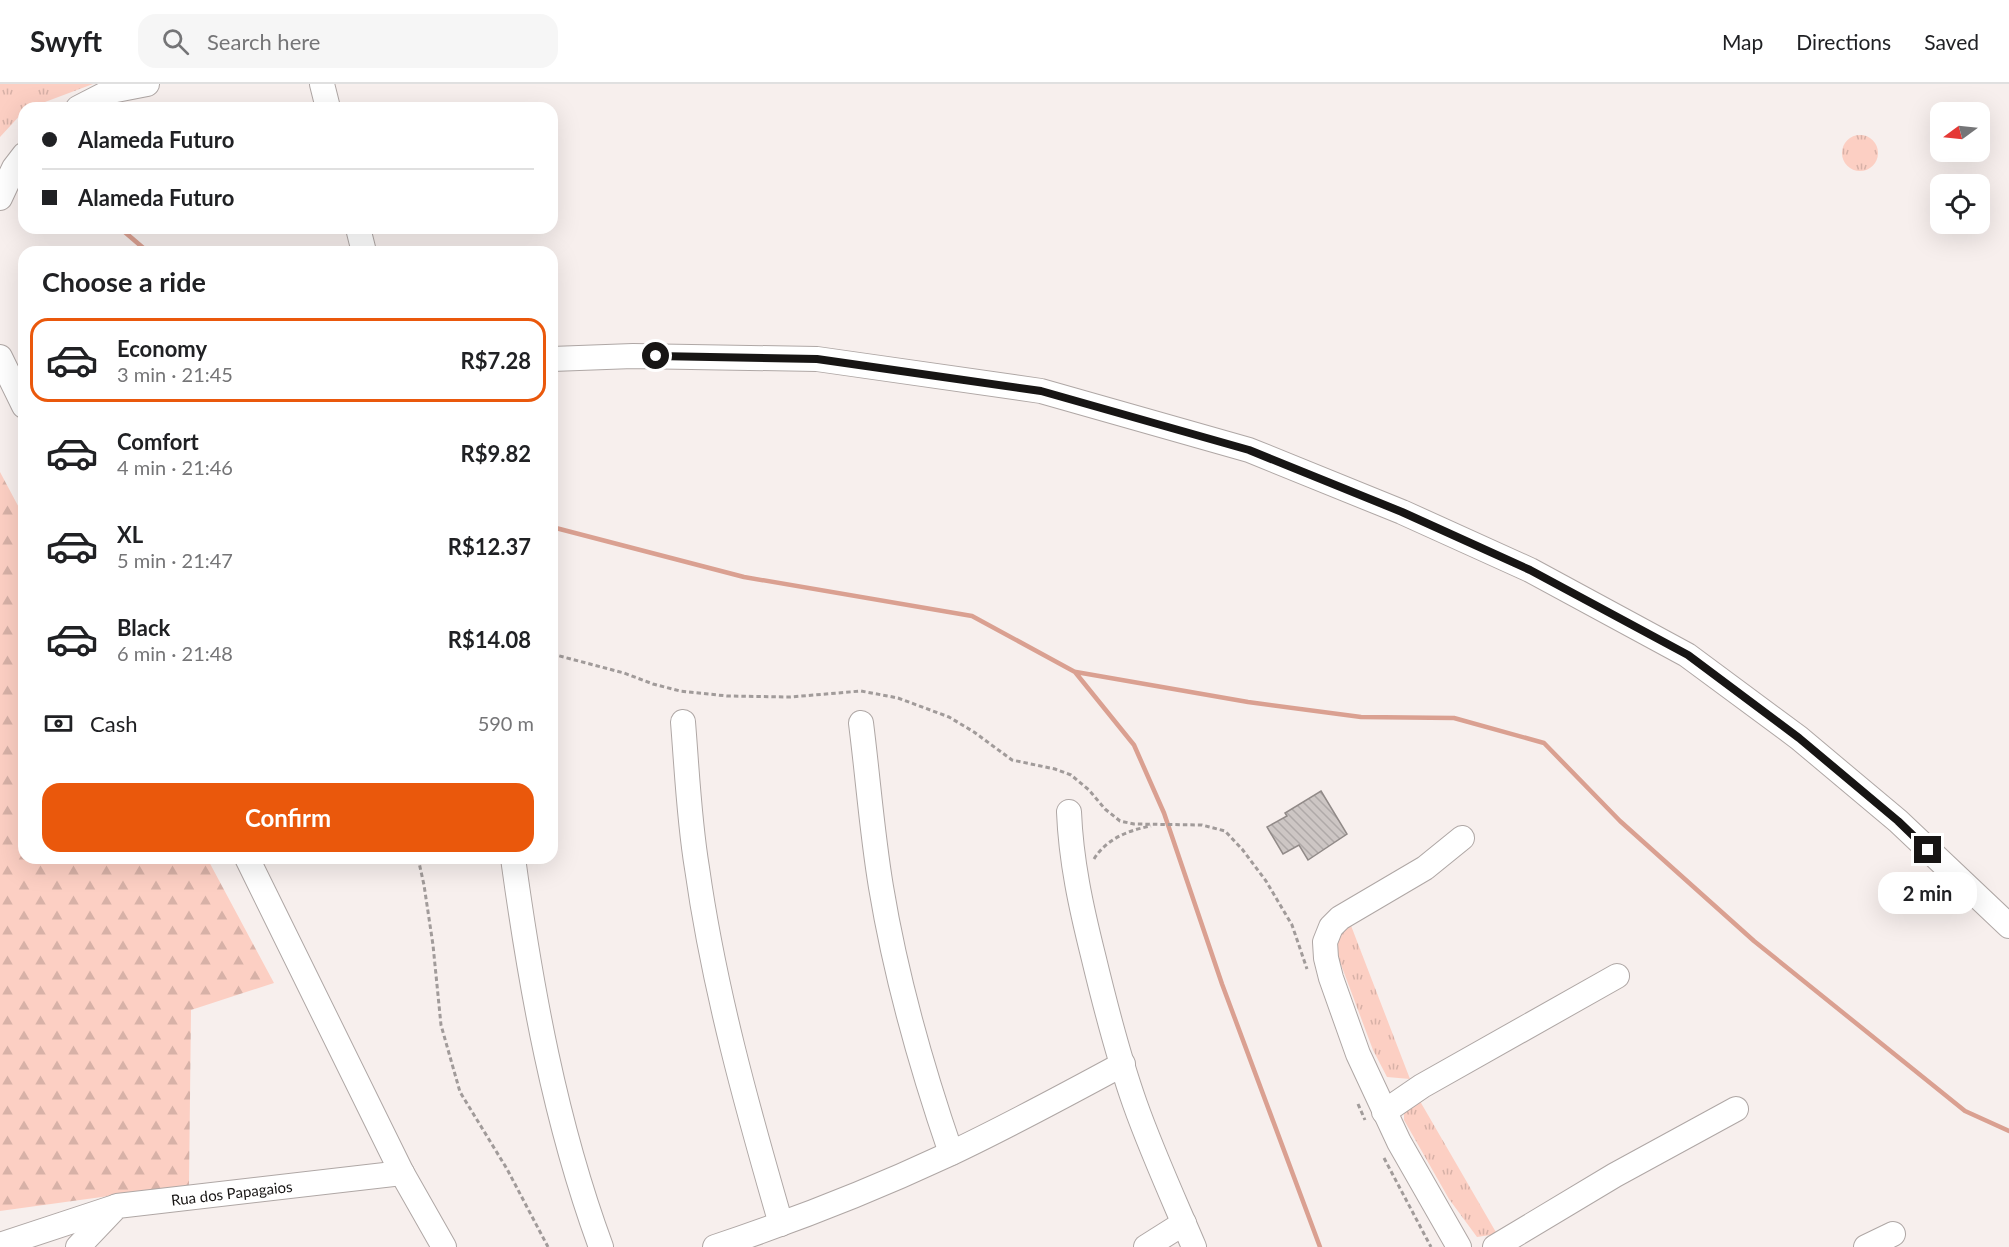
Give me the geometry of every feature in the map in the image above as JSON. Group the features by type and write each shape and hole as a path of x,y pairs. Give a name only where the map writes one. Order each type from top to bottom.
{"street":[{"path":"90,102 111,91 147,84"},
{"path":"322,84 326,102"},
{"path":"0,198 18,163"},
{"path":"558,359 633,356 817,359 1041,391 1249,450 1402,512 1530,570 1688,655 1799,738 1898,821 2009,926"},
{"path":"0,357 18,393"},
{"path":"683,722 696,867 710,947 728,1032 781,1224"},
{"path":"861,723 881,888 894,955 913,1034 951,1153"},
{"path":"1069,812 1070,847 1080,901 1123,1064 1135,1103 1194,1247"},
{"path":"1459,1247 1376,1119 1358,1054 1331,978 1325,942 1331,927 1340,918 1425,868 1462,838"},
{"path":"250,864 439,1245"},
{"path":"514,864 539,1018 573,1158 601,1247"},
{"path":"1376,1119 1422,1086 1617,976"},
{"path":"715,1247 848,1198 951,1153 1123,1064"},
{"path":"1495,1247 1615,1175 1736,1109"},
{"name":"Rua dos Papagaios","path":"0,1245 117,1206 402,1173"},
{"path":"78,1246 117,1206"},
{"path":"1146,1247 1184,1223"},
{"path":"0,1226 47,1230"},
{"path":"1866,1247 1893,1234"}],"path":[{"path":"1092,864 1099,852 1113,839 1135,828 1159,825 1202,825 1225,831 1266,881 1292,925 1309,975"},
{"path":"419,864 433,945 441,1025 460,1092 507,1169 548,1247"},
{"path":"1355,1098 1376,1119"},
{"path":"1383,1158 1431,1247"}],"green space":[{"path":"0,84 93,84 45,102 18,102 18,118 0,137"},
{"path":"1860,135 1873,140 1878,153 1873,166 1860,171 1847,166 1842,153 1847,140"},
{"path":"0,472 18,506 18,864 210,864 274,983 191,1010 189,1185 0,1211"},
{"path":"1350,923 1410,1079 1387,1077 1373,1050 1337,954 1338,937"},
{"path":"1417,1096 1497,1234 1477,1237 1449,1199 1404,1120 1404,1111"}],"building":[{"path":"1321,791 1347,834 1308,860 1299,845 1283,854 1267,827 1287,816 1285,813"}],"waterway":[{"path":"127,234 141,246"},
{"path":"558,529 744,577 972,616 1075,672 1134,745 1164,813 1222,984 1320,1247"},
{"path":"1076,672 1248,702 1361,717 1454,718 1544,743 1620,821 1754,941 1965,1111 2009,1131"}],"route":[{"path":"656,356 817,359 1041,391 1249,450 1402,512 1530,570 1688,655 1799,738 1898,821 1928,850"}]}
